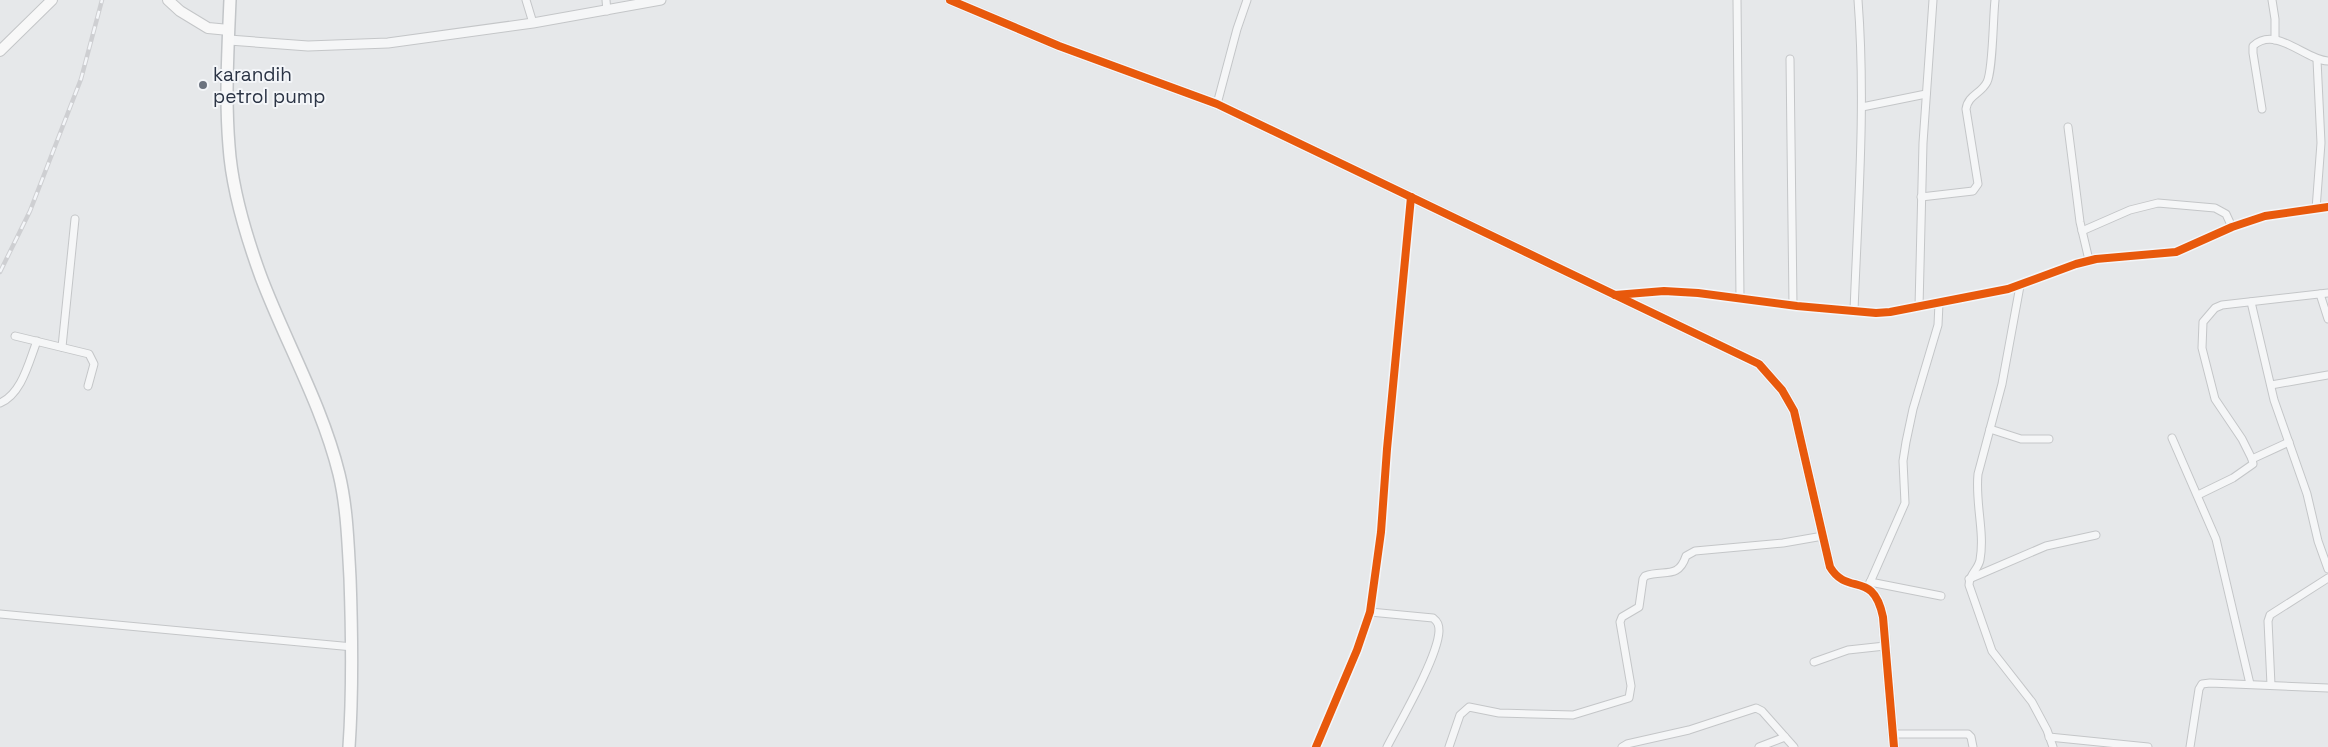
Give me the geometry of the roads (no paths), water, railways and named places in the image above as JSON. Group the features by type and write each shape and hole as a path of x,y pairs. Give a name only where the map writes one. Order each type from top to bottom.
{"main road":[{"path":"0,52 52,0"},
{"path":"168,0 180,11 208,28 229,35"},
{"path":"230,0 229,146 235,185 246,231 261,276 318,409 332,447 340,477 345,513 353,647 349,747"}],"street":[{"path":"526,0 533,22"},
{"path":"606,0 607,11"},
{"path":"950,0 1060,46 1217,104 1759,364 1782,390 1794,411 1830,567 1835,575 1841,580 1941,596"},
{"path":"1217,104 1237,29 1247,0"},
{"path":"1737,0 1740,298"},
{"path":"1854,311 1862,107 1862,53 1858,0"},
{"path":"1919,307 1921,197 1933,0"},
{"path":"1921,197 1964,193 1976,188 1976,170 1966,109 1970,98 1982,88 1989,76 1995,0"},
{"path":"2272,0 2275,19 2275,40"},
{"path":"229,35 267,44 342,46 388,42 533,22 607,11 656,1"},
{"path":"2262,109 2253,53 2254,46 2257,43 2275,40 2283,42 2317,60 2328,61"},
{"path":"1790,59 1793,305"},
{"path":"2316,208 2321,143 2317,60"},
{"path":"1862,107 1926,94"},
{"path":"2068,126 2082,231 2089,260"},
{"path":"1316,747 1358,650 1370,612 1381,532 1411,197"},
{"path":"2082,231 2130,210 2158,203 2215,208 2226,214 2232,227"},
{"path":"1615,295 1664,291 1854,311 1890,312 2020,286 2089,260 2112,256 2176,252 2232,227 2265,216 2328,207"},
{"path":"62,346 75,219"},
{"path":"2020,286 2002,384 1978,474 1976,490 1980,559 1969,579 1970,595 1992,651 2032,702 2052,747"},
{"path":"2198,495 2233,478 2252,464 2252,459 2242,439 2215,399 2202,348 2201,334 2203,322 2215,308 2324,293 2328,320"},
{"path":"1869,584 1905,504 1903,461 1906,442 1913,409 1938,325 1939,302"},
{"path":"2251,302 2270,385 2307,494 2318,541 2328,569"},
{"path":"15,336 84,352 93,359 94,364 88,386"},
{"path":"0,403 13,393 21,380 37,341"},
{"path":"2270,385 2328,374"},
{"path":"1990,429 2021,439 2049,439"},
{"path":"2172,438 2216,539 2250,684"},
{"path":"2252,459 2290,442"},
{"path":"1969,579 2046,546 2096,535"},
{"path":"1449,747 1460,714 1469,707 1499,713 1573,715 1629,698 1632,691 1620,622 1622,617 1639,607 1642,579 1645,576 1677,570 1683,566 1686,556 1695,551 1774,544 1823,536"},
{"path":"2271,685 2268,621 2270,615 2328,578"},
{"path":"1869,584 1880,602 1894,747"},
{"path":"1370,612 1433,618 1438,624 1439,633 1433,653 1387,747"},
{"path":"0,614 353,647"},
{"path":"1814,662 1848,650 1885,646"},
{"path":"2190,747 2199,689 2202,684 2250,684 2328,688"},
{"path":"1622,747 1627,744 1689,730 1756,708 1762,711 1794,747"},
{"path":"1892,734 1968,734 1973,747"},
{"path":"1759,747 1785,736"},
{"path":"2049,737 2148,747"}],"railway":[{"path":"0,272 30,211 81,79 102,0"}],"place":[{"name":"karandih petrol pump","path":"203,85"}]}
